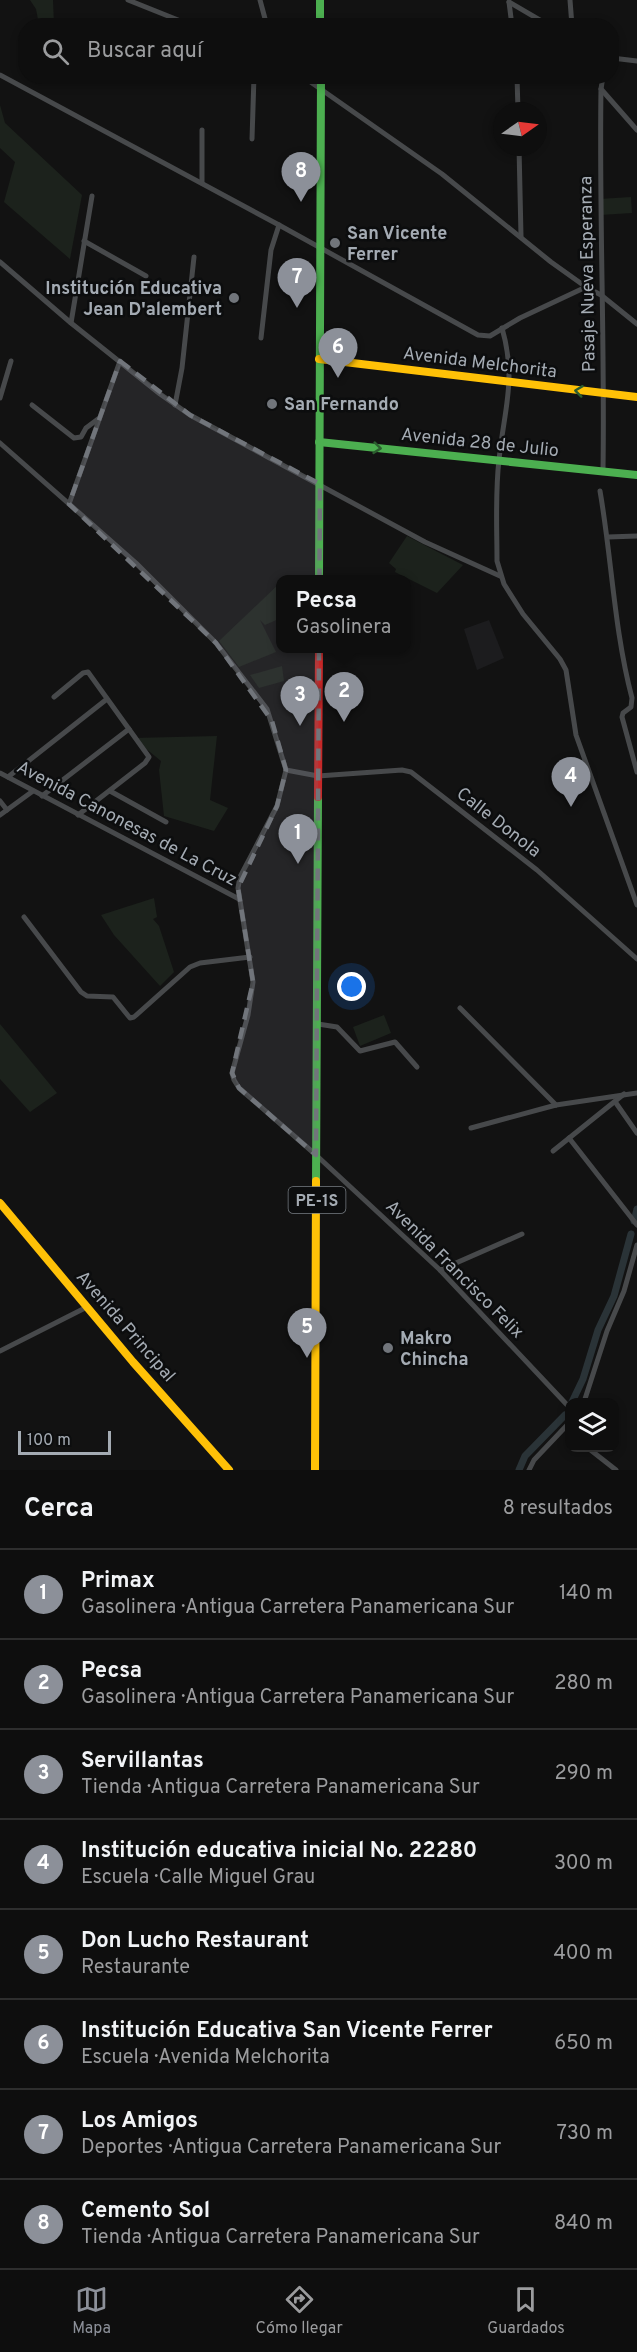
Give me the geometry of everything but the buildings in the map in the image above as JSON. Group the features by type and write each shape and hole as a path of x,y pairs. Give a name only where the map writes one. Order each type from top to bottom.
{"main road":[{"path":"320,0 320,18"},
{"path":"319,575 321,84"},
{"name":"Avenida Melchorita","path":"319,359 637,397"},
{"name":"Avenida 28 de Julio","path":"319,442 637,475"},
{"name":"PE-1S","path":"316,1469 319,653"},
{"name":"Avenida Principal","path":"0,1203 229,1470"}],"street":[{"path":"128,0 173,18"},
{"path":"260,0 265,18"},
{"path":"570,0 571,18"},
{"path":"509,1 511,18"},
{"path":"509,1 537,18"},
{"path":"619,59 637,61"},
{"path":"0,75 478,335 490,336 586,287"},
{"path":"252,139 254,84"},
{"path":"313,84 442,174 551,262 601,295 637,324"},
{"path":"517,84 518,102"},
{"name":"Pasaje Nueva Esperanza","path":"602,84 599,192 605,394 603,470"},
{"path":"601,89 637,130"},
{"path":"202,130 202,183"},
{"path":"519,156 521,236"},
{"path":"71,323 92,196"},
{"path":"261,338 271,250 279,225"},
{"path":"84,241 146,276"},
{"path":"175,405 182,368 194,257"},
{"path":"0,262 71,323 175,405 425,542 500,576"},
{"path":"502,328 510,366 510,382 499,461 497,561 500,576 523,614 560,659 566,670 576,735 637,905"},
{"path":"69,504 120,361"},
{"path":"0,398 11,362"},
{"path":"32,405 74,438 81,437 86,428 98,419"},
{"path":"0,443 136,563 216,643 267,709 286,770 277,806 240,877 238,888 250,957 200,963 190,967 134,1017 130,1018 112,997 87,996 81,992 24,917"},
{"path":"600,491 608,537 619,643 632,698 631,707 623,713 622,717 637,772"},
{"path":"608,537 637,536"},
{"path":"54,697 86,672 148,754 148,759 78,815"},
{"path":"8,777 107,699"},
{"path":"42,796 129,729"},
{"name":"Calle Donola","path":"286,770 318,776 402,770 411,772 537,870 637,959"},
{"name":"Avenida Canonesas de La Cruz","path":"0,773 240,899"},
{"path":"0,815 33,790"},
{"path":"110,791 166,822"},
{"path":"0,801 7,810"},
{"name":"Avenida Francisco Felix","path":"250,957 253,982 248,1016 232,1073 239,1088 316,1155 440,1270 565,1403"},
{"path":"460,1008 556,1105"},
{"path":"318,1024 337,1027 360,1051 395,1042 417,1067"},
{"path":"471,1128 556,1105 637,1093"},
{"path":"553,1151 624,1094"},
{"path":"616,1102 637,1133"},
{"path":"569,1138 637,1225"},
{"path":"440,1270 522,1234"},
{"path":"585,1398 637,1245"},
{"path":"629,1271 637,1276"},
{"path":"0,1351 87,1307"},
{"path":"529,1470 534,1461 565,1432"},
{"path":"593,1452 616,1470"}],"highlighted area":[{"path":"120,361 190,415 320,484 316,1155 239,1088 232,1073 253,982 238,888 277,806 286,770 272,721 216,643 69,504"}],"shaded area":[{"path":"30,0 53,0 54,18 38,18 36,9"},
{"path":"0,105 5,123 82,195 70,259 4,202 15,162 0,148"},
{"path":"631,197 632,213 600,215 599,199"},
{"path":"407,536 463,565 437,593 411,580 411,575 401,575 395,572 396,569 389,563"},
{"path":"276,587 276,620 265,625 260,620 276,652 239,667 219,641"},
{"path":"489,620 504,658 477,670 464,629"},
{"path":"282,666 284,681 259,688 250,675"},
{"path":"217,736 210,800 228,808 214,831 164,816 159,770 161,761 133,738"},
{"path":"154,898 157,917 153,919 159,926 174,972 160,986 114,935 101,915"},
{"path":"384,1015 391,1033 360,1046 353,1027"},
{"path":"0,1024 57,1093 30,1112 0,1079"}],"waterway":[{"path":"634,1221 637,1209"},
{"path":"574,1398 583,1379 598,1330 614,1296 631,1234"},
{"path":"519,1470 525,1456 565,1415"}],"traffic: fast":[{"path":"320,0 320,18"},
{"path":"319,575 321,84"},
{"path":"319,442 637,475"},
{"path":"316,1181 318,797"}],"traffic: slow":[{"path":"319,359 637,397"},
{"path":"315,1470 316,1181"},
{"path":"0,1203 133,1362 229,1470"}],"traffic: jam":[{"path":"318,797 319,653"}],"place":[{"name":"Cemento Sol","path":"301,202"},
{"name":"San Vicente Ferrer","path":"335,243"},
{"name":"Institución Educativa Jean D'alembert","path":"234,298"},
{"name":"Los Amigos","path":"297,308"},
{"name":"Institución Educativa San Vicente Ferrer","path":"338,378"},
{"name":"San Fernando","path":"272,404"},
{"name":"Pecsa","path":"344,722"},
{"name":"Servillantas","path":"300,726"},
{"name":"Institución educativa inicial No. 22280","path":"571,807"},
{"name":"Primax","path":"298,864"},
{"name":"Makro Chincha","path":"388,1348"},
{"name":"Don Lucho Restaurant","path":"307,1358"}]}
